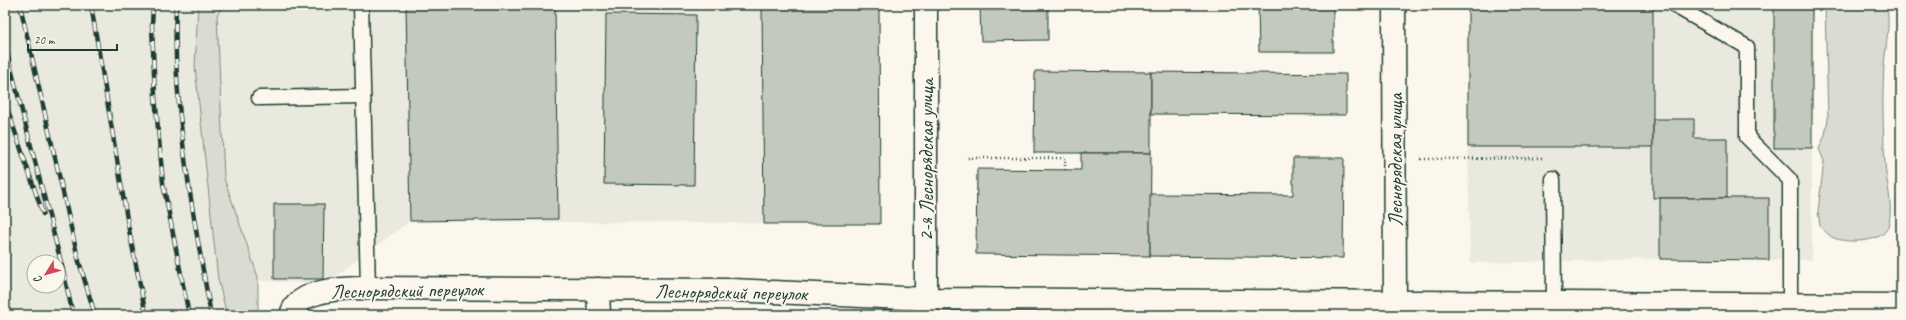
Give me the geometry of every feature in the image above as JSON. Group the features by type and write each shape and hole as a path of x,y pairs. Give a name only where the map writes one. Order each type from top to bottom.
{"street":[{"name":"2-я Леснорядская улица","path":"926,5 926,307"},
{"name":"Леснорядская улица","path":"1394,5 1395,309"},
{"name":"Леснорядский переулок","path":"291,315 293,309 309,296 330,289 368,288 732,290 926,307 1395,309 1554,303 1901,305"},
{"path":"598,289 599,315"}],"lane":[{"path":"361,5 368,288"},
{"path":"1677,7 1746,47 1747,137 1790,180 1790,304"},
{"path":"259,98 363,96"},
{"path":"1553,179 1554,303"}],"path":[{"path":"968,158 1065,158 1065,170"},
{"path":"1395,160 1553,158 1553,179"}],"shaded area":[{"path":"5,5 879,5 880,224 410,221 325,284 219,279 229,315 5,315"},
{"path":"198,5 224,5 217,15 224,178 258,277 258,315 227,315 218,279 195,67"},
{"path":"1468,5 1812,5 1812,260 1660,259 1470,263"},
{"path":"1825,5 1887,5 1888,28 1884,65 1883,114 1885,163 1890,213 1887,229 1883,234 1862,241 1839,240 1830,236 1820,226 1818,211 1824,161 1819,149 1825,135 1828,119"}],"building":[{"path":"406,5 555,5 558,219 410,221"},
{"path":"762,5 879,5 880,224 764,224"},
{"path":"980,5 1048,5 1048,40 981,41"},
{"path":"1258,5 1333,5 1333,52 1259,52"},
{"path":"1468,5 1653,5 1653,147 1468,147"},
{"path":"1774,5 1812,5 1812,148 1774,148"},
{"path":"606,14 696,15 694,185 604,184"},
{"path":"1035,71 1151,72 1151,153 1034,153"},
{"path":"1151,72 1346,74 1346,115 1151,114"},
{"path":"1653,119 1694,119 1694,138 1727,138 1727,198 1653,198"},
{"path":"1081,153 1151,153 1150,256 976,254 977,169 1081,170"},
{"path":"1293,158 1344,158 1343,258 1150,256 1150,194 1293,195"},
{"path":"1660,198 1769,198 1769,260 1660,259"},
{"path":"274,204 324,204 323,279 274,279"}],"railway":[{"path":"20,5 78,258 95,315"},
{"path":"91,5 128,225 146,315"},
{"path":"153,5 152,26 155,96 163,183 189,315"},
{"path":"176,5 177,83 185,161 211,315"},
{"path":"5,45 63,270 73,315"},
{"path":"5,102 43,214"}]}
